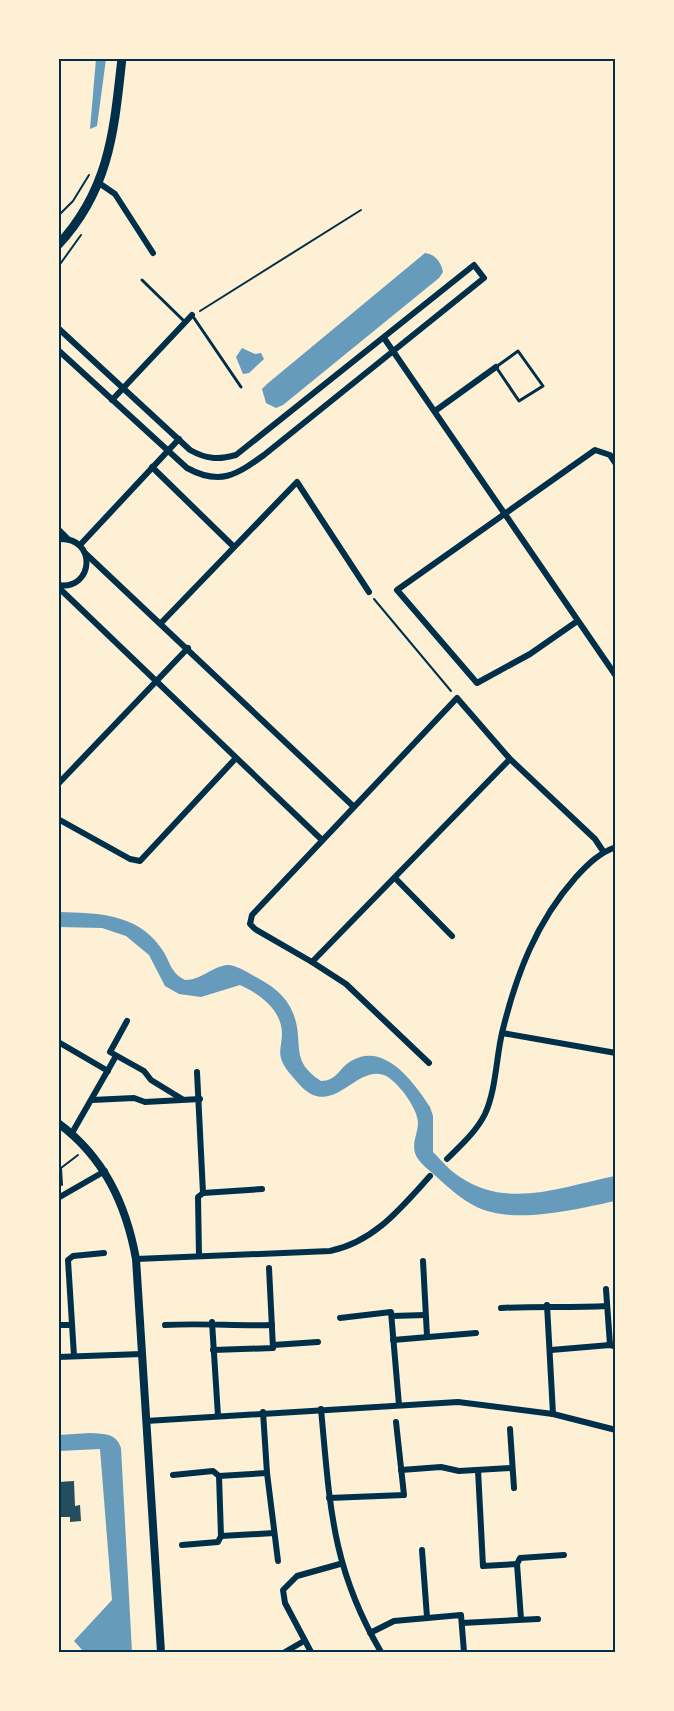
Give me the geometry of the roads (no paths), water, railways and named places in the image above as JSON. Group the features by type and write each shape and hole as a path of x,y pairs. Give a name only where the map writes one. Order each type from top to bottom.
{"main road":[{"path":"58,245 99,183 113,138 122,58"},
{"path":"58,234 73,224"}],"street":[{"path":"99,183 115,195 153,253"},
{"path":"58,328 179,439 202,457 221,460 236,455 474,266 484,278 239,472 228,476 200,475 187,468 58,350"},
{"path":"112,400 192,315"},
{"path":"384,338 615,676"},
{"path":"435,411 495,367"},
{"path":"80,545 179,439"},
{"path":"576,622 530,654 477,683 397,590 595,450 610,455 615,464"},
{"path":"152,467 233,546"},
{"path":"161,623 297,482 369,592"},
{"path":"58,530 68,539 80,545 85,553 353,806"},
{"path":"58,539 68,539"},
{"path":"58,586 71,585 83,575 87,560 85,553"},
{"path":"58,586 321,839"},
{"path":"58,784 188,648"},
{"path":"429,1063 346,984 255,929 250,924 252,915 321,839 457,698 510,759 596,839 603,851"},
{"path":"58,819 130,859 140,861 236,758"},
{"path":"312,962 510,759"},
{"path":"447,1159 474,1132 486,1112 502,1033 527,953 542,921 560,895 603,851 615,847"},
{"path":"395,878 452,936"},
{"path":"127,1021 110,1052 144,1071 152,1080 182,1099"},
{"path":"502,1033 615,1053"},
{"path":"60,1043 108,1071"},
{"path":"72,1133 116,1056"},
{"path":"197,1072 203,1193"},
{"path":"92,1100 134,1098 145,1102 200,1099"},
{"path":"58,1123 87,1148 105,1171 120,1199 131,1231 136,1259 161,1653"},
{"path":"61,1197 105,1171"},
{"path":"136,1259 330,1251 343,1248 367,1238 392,1218 430,1176"},
{"path":"199,1256 198,1197 203,1193 262,1189"},
{"path":"74,1356 68,1260 73,1256 104,1253"},
{"path":"423,1261 426,1336"},
{"path":"269,1268 273,1345"},
{"path":"551,1350 613,1346 606,1289"},
{"path":"501,1308 547,1305 557,1309 607,1306"},
{"path":"547,1305 553,1414"},
{"path":"340,1318 391,1312 399,1405"},
{"path":"392,1316 425,1315"},
{"path":"165,1325 212,1323 228,1326 272,1325"},
{"path":"212,1323 218,1416"},
{"path":"58,1325 71,1325"},
{"path":"393,1340 476,1333"},
{"path":"213,1350 273,1348 273,1345 318,1342"},
{"path":"58,1357 142,1354"},
{"path":"146,1421 263,1412 458,1402 553,1414 615,1430"},
{"path":"321,1409 333,1531 340,1564 381,1653"},
{"path":"263,1412 267,1473 278,1561"},
{"path":"329,1498 404,1495 396,1422"},
{"path":"510,1429 514,1488"},
{"path":"401,1470 441,1467 459,1471 512,1468"},
{"path":"478,1470 483,1566 517,1564"},
{"path":"173,1475 213,1471 219,1476 267,1473"},
{"path":"182,1545 218,1542 221,1536 219,1476"},
{"path":"221,1536 274,1533"},
{"path":"422,1550 427,1617"},
{"path":"521,1619 517,1564 520,1558 564,1555"},
{"path":"310,1653 285,1603 283,1590 297,1576 340,1564"},
{"path":"370,1633 394,1621 461,1615 464,1653"},
{"path":"462,1623 538,1619"},
{"path":"285,1653 304,1641"}],"lane":[{"path":"142,280 186,323"},
{"path":"192,315 241,387"},
{"path":"518,351 543,386 519,401 495,367 518,351"}],"water":[{"path":"96,59 106,59 97,126 90,129"},
{"path":"425,253 435,257 441,265 443,272 439,278 283,405 276,408 266,403 262,389 267,384"},
{"path":"242,348 255,354 261,353 264,359 249,373 243,374 236,357"},
{"path":"59,912 87,913 128,921 151,936 161,948 173,970 185,980 197,978 228,965 241,969 266,983 282,995 290,1007 296,1023 299,1050 304,1066 321,1081 331,1079 351,1061 363,1056 375,1056 397,1067 416,1086 430,1107 433,1116 433,1152 456,1174 478,1187 497,1192 536,1193 615,1176 615,1201 567,1211 532,1215 499,1214 472,1204 449,1188 417,1157 414,1145 418,1122 415,1110 398,1085 388,1077 377,1074 366,1076 334,1094 322,1097 311,1094 298,1083 283,1064 280,1054 281,1025 274,1010 262,998 240,985 201,997 179,994 165,986 149,955 126,936 102,928 59,927"},
{"path":"90,1433 113,1437 121,1448 132,1652 84,1652 74,1641 112,1600 100,1449 59,1451 59,1435"}]}
